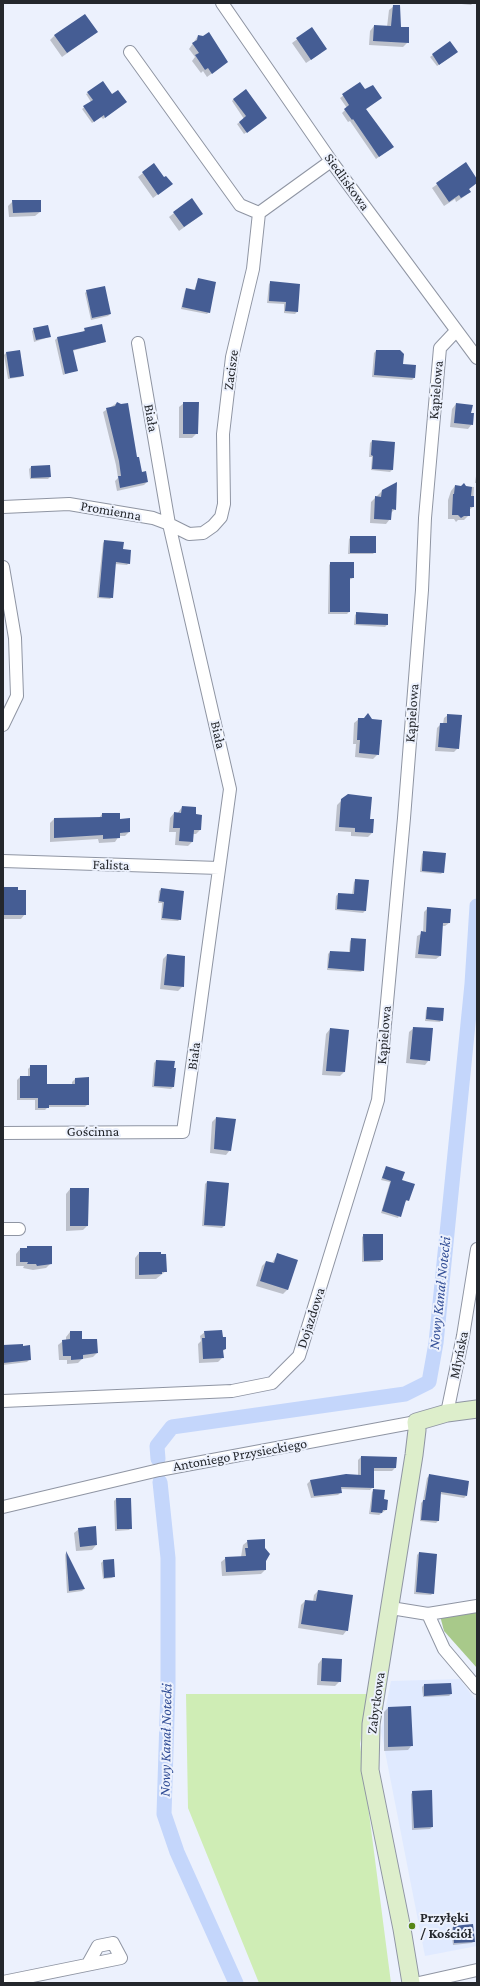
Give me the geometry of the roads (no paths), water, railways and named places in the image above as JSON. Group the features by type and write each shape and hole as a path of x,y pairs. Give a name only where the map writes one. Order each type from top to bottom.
{"street":[{"name":"Siedliskowa","path":"222,3 331,161 477,358"},
{"path":"130,52 240,205 259,213 331,161"},
{"name":"Zacisze","path":"213,526 221,517 224,504 223,434 231,364 253,269 259,213"},
{"name":"Kąpielowa","path":"378,1100 404,818 422,590 425,518 440,348 456,331"},
{"name":"Biała","path":"138,343 169,524 230,789 183,1132"},
{"name":"Promienna","path":"3,507 69,504 153,518 190,534 203,533 213,526"},
{"path":"3,567 15,638 17,696 3,725"},
{"name":"Falista","path":"3,862 219,868"},
{"name":"Dojazdowa","path":"3,1401 232,1391 272,1383 299,1356 378,1100"},
{"name":"Gościnna","path":"3,1133 183,1132"},
{"path":"3,1229 18,1229"},
{"name":"Młyńska","path":"447,1414 471,1292 477,1249"},
{"name":"Antoniego Przysieckiego","path":"3,1507 166,1469 416,1422 447,1414 477,1409"},
{"name":"Zabytkowa","path":"411,1983 401,1922 370,1770 369,1754 371,1724 414,1455 417,1430 416,1422"},
{"path":"390,1608 428,1614 477,1606"},
{"path":"428,1614 444,1649 477,1688"},
{"path":"3,1982 88,1964"},
{"path":"419,1983 477,1970"}],"waterway":[{"name":"Nowy Kanał Notecki","path":"158,1459 157,1446 172,1427 405,1394 429,1382 436,1343 472,984 477,906"},
{"name":"Nowy Kanał Notecki","path":"160,1482 168,1558 168,1687 164,1814 177,1852 236,1983"}],"place":[{"name":"Przyłęki / Kościół","path":"412,1926"}]}
